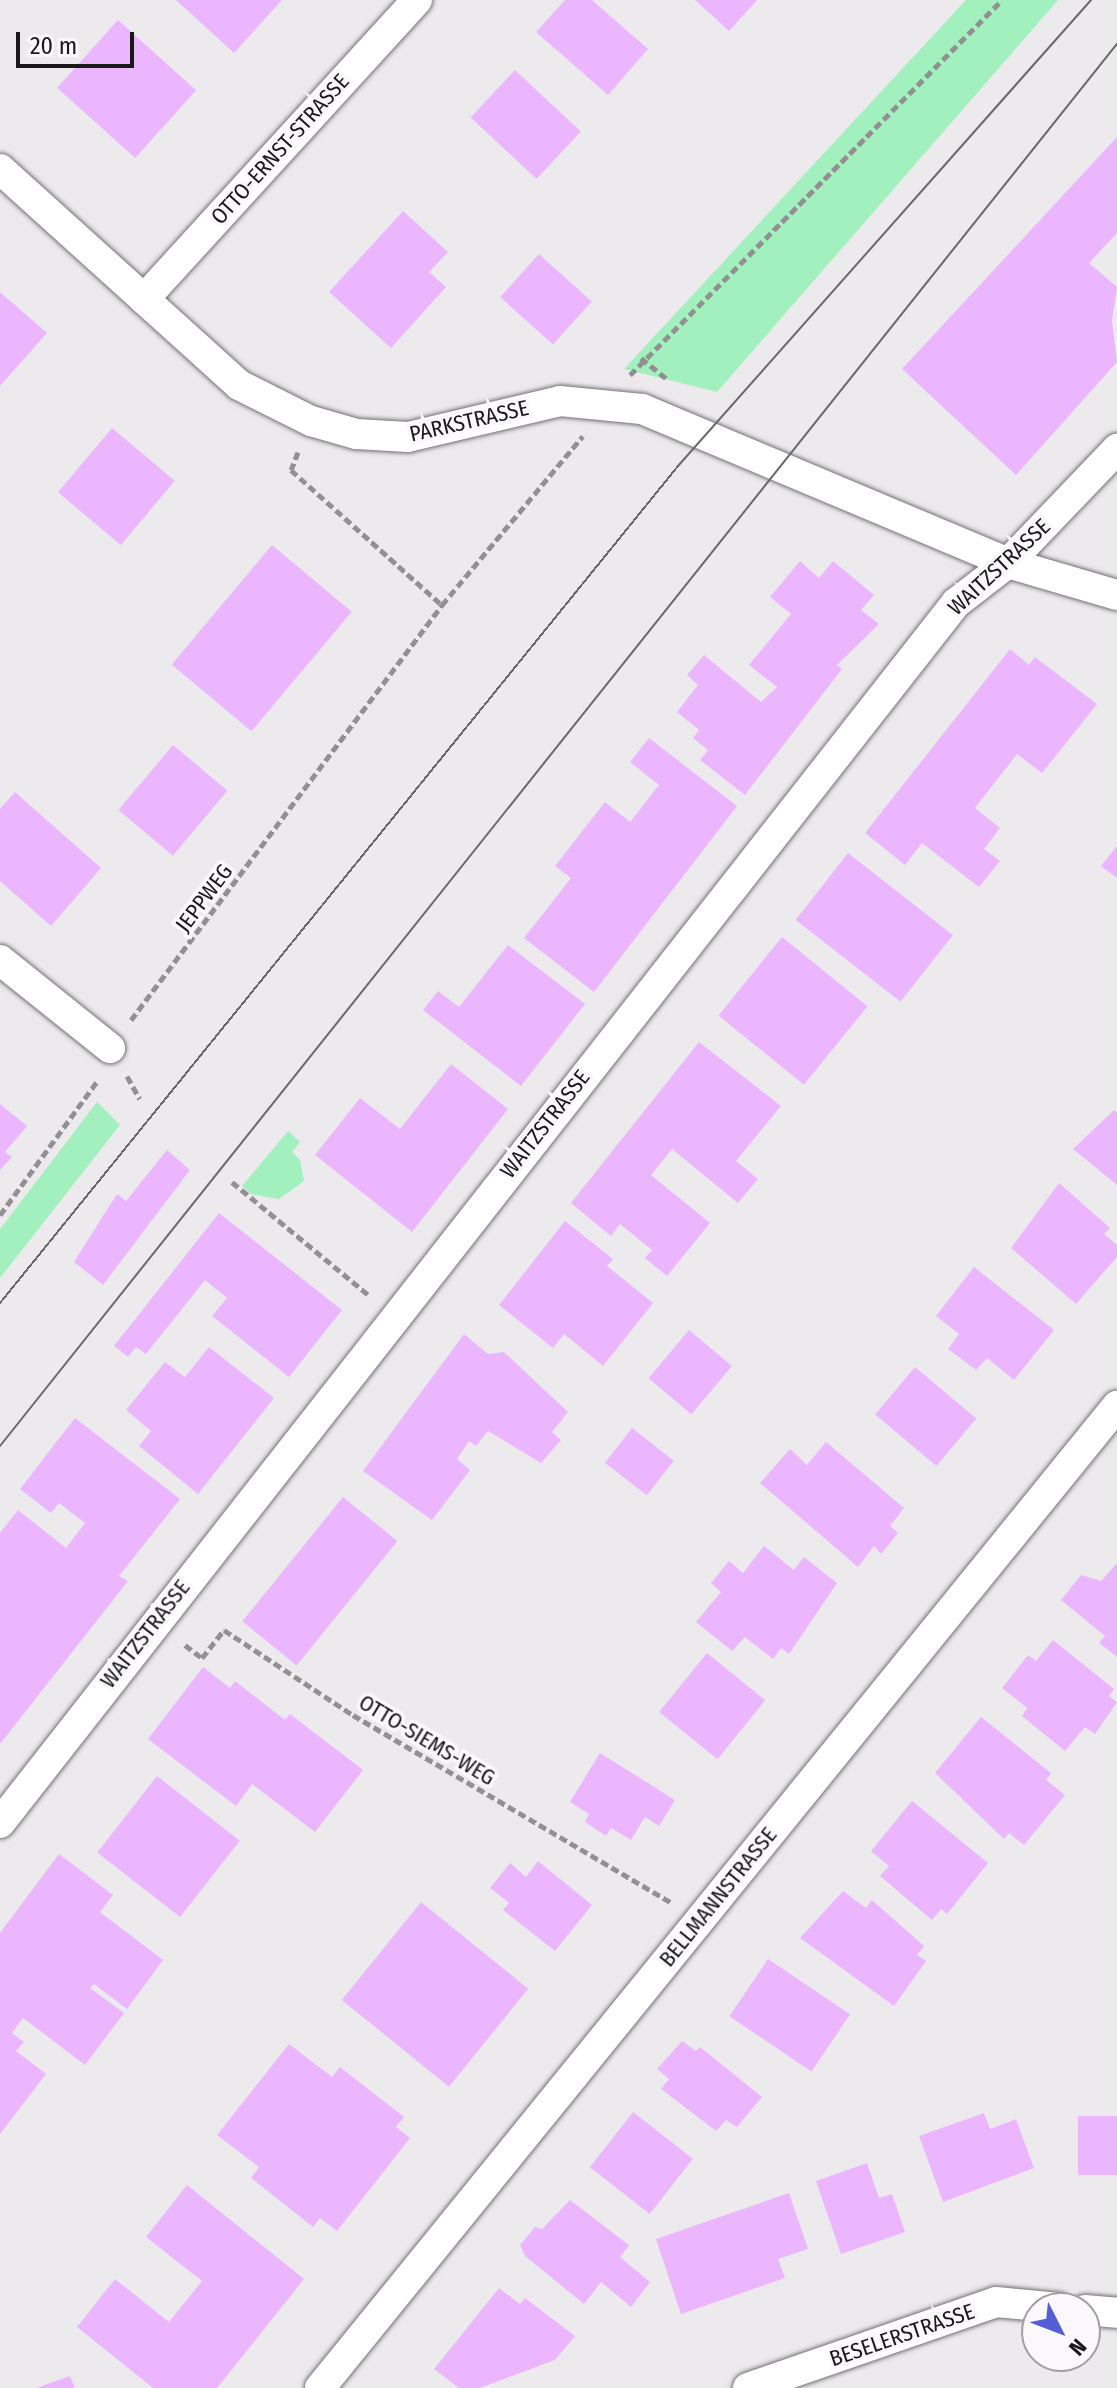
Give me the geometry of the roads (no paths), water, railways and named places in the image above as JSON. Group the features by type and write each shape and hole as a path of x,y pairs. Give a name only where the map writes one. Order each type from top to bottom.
{"street":[{"name":"OTTO-ERNST-STRASSE","path":"144,299 417,0"},
{"name":"PARKSTRASSE","path":"0,169 239,385 311,421 356,434 408,437 560,401 612,403 680,424 821,488 1008,563 1117,595"},
{"name":"WAITZSTRASSE","path":"0,1823 154,1621 956,603 1008,563 1117,449"},
{"path":"0,960 110,1048"},
{"name":"BELLMANNSTRASSE","path":"320,2388 698,1924 927,1633 1117,1406"},
{"name":"BESELERSTRASSE","path":"748,2388 996,2302 1021,2304"}],"tram line":[{"path":"0,1303 678,466 1091,0"},
{"path":"0,1446 1117,44"}]}
